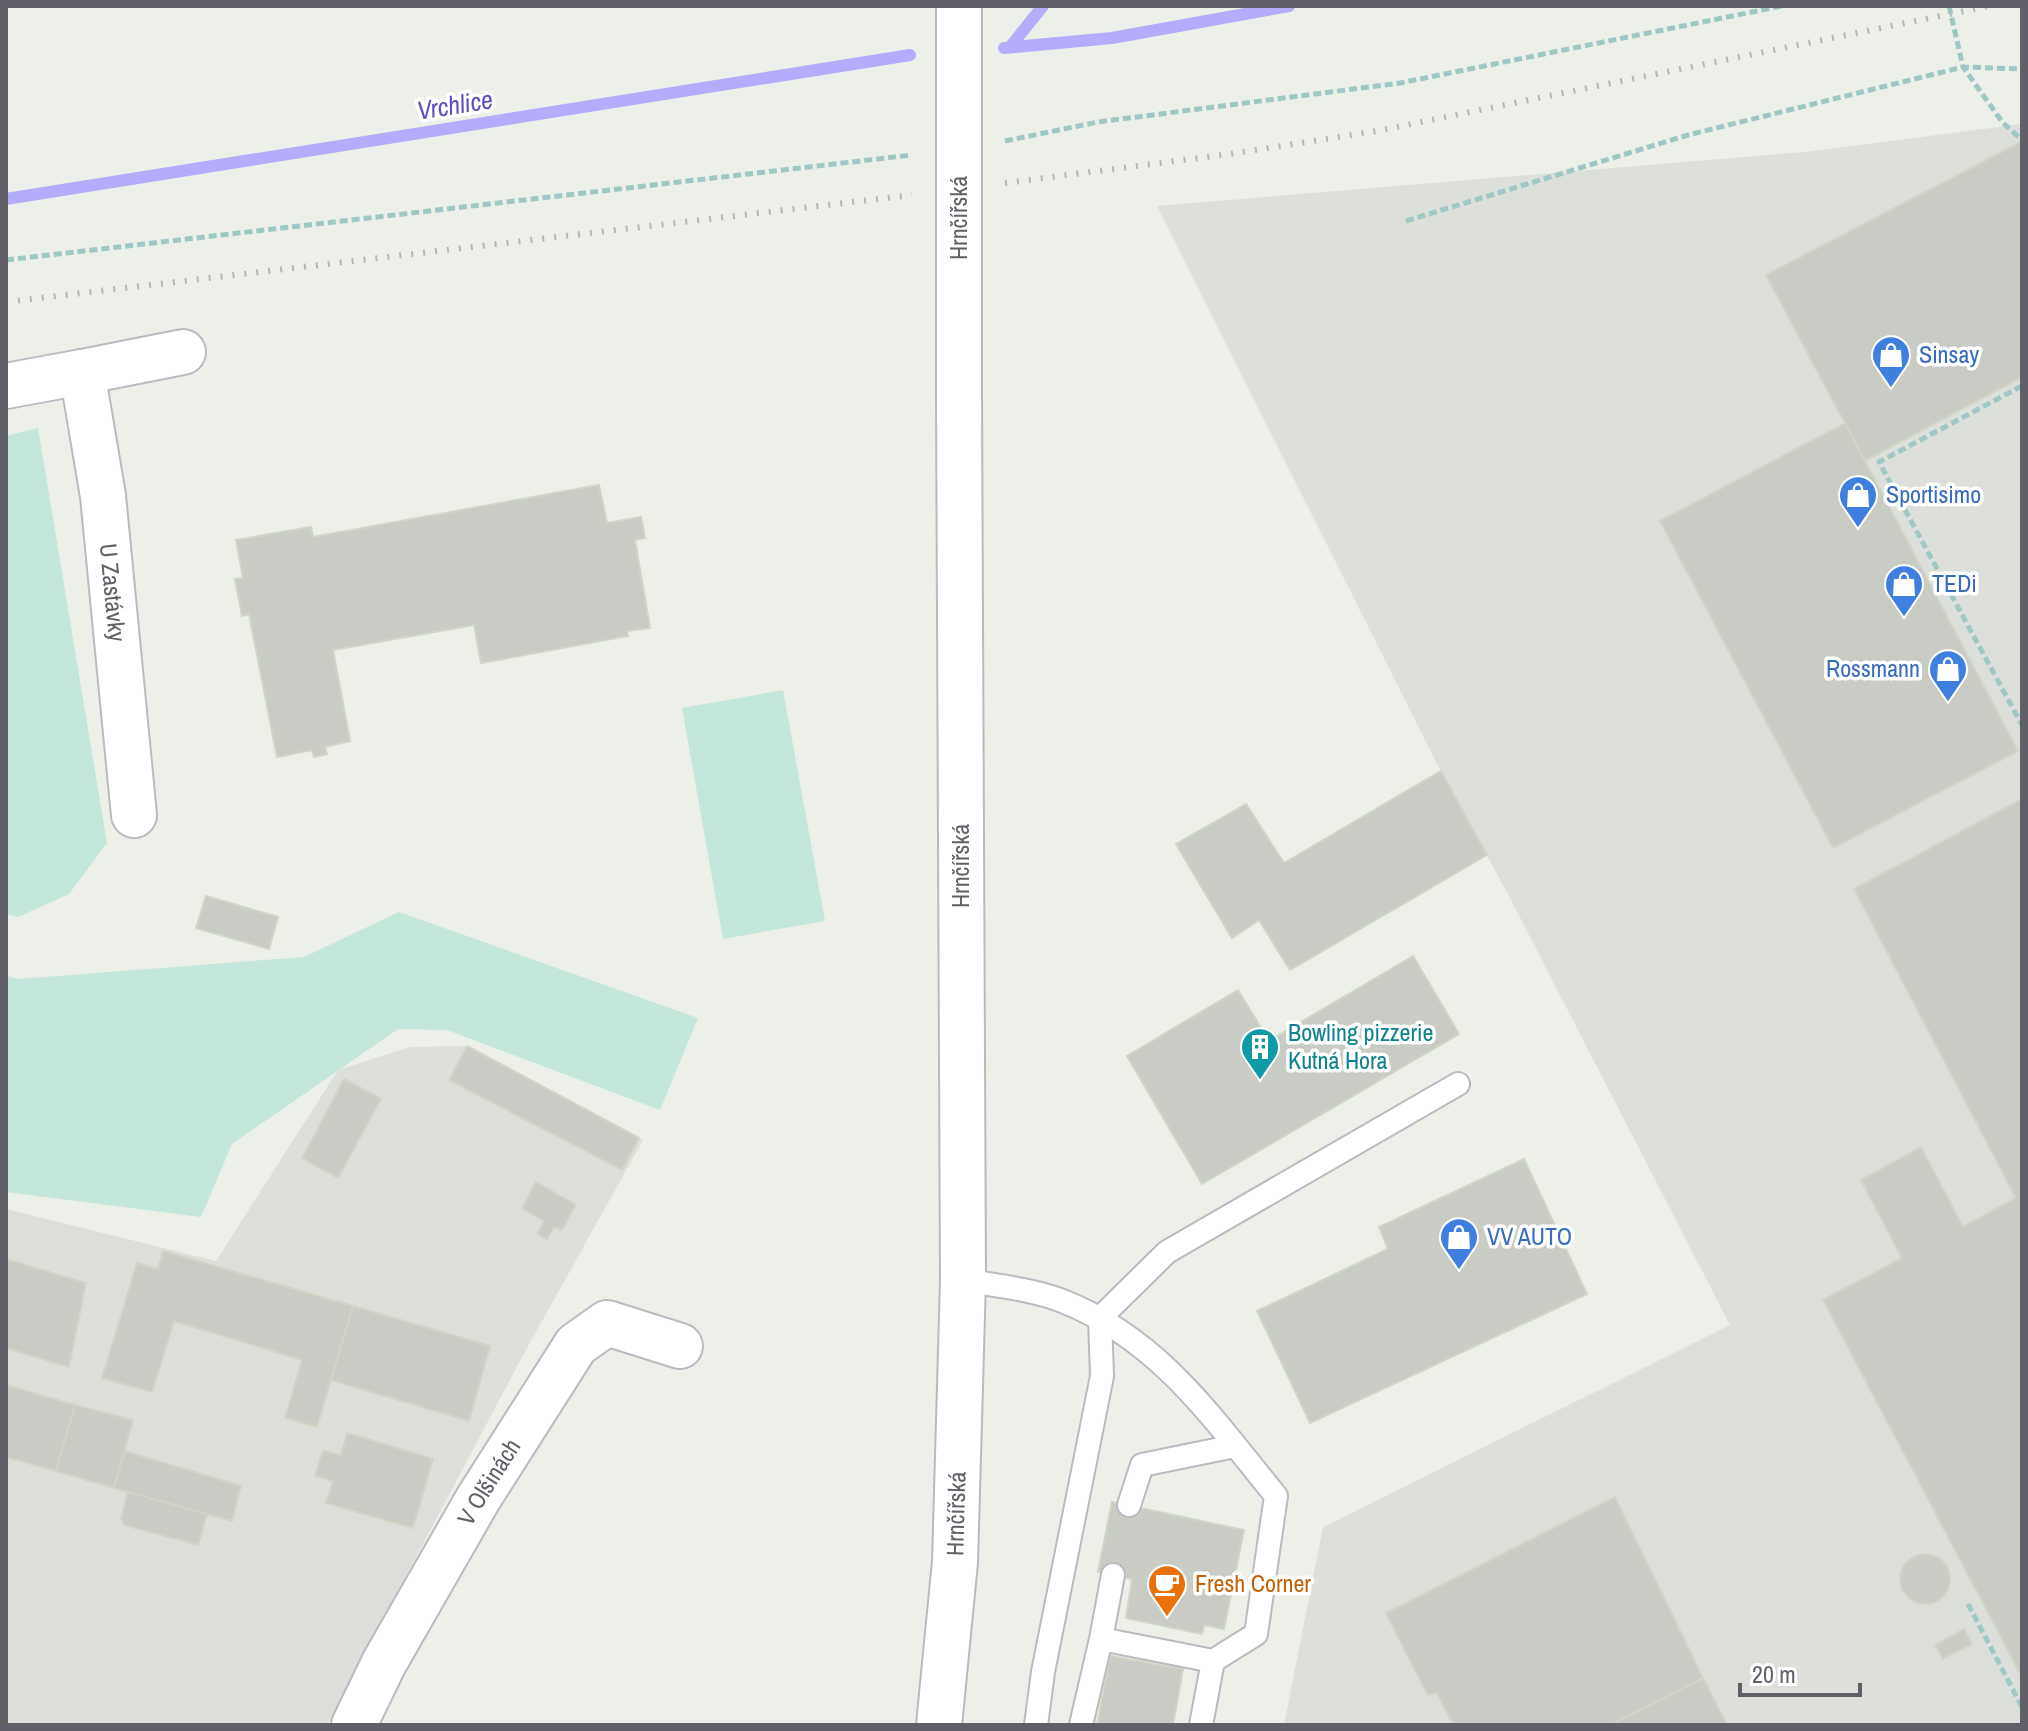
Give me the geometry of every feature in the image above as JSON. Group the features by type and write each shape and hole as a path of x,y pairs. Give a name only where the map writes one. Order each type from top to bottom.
{"main road":[{"name":"Hrnčířská","path":"939,1725 955,1562 963,1280 959,6"},
{"path":"6,386 183,352"},
{"name":"U Zastávky","path":"82,372 103,496 134,815"},
{"name":"V Olšinách","path":"354,1725 384,1663 478,1499 576,1345 607,1323 680,1346"}],"lane":[{"path":"1036,1725 1043,1672 1102,1376 1100,1318 1167,1252 1458,1084"},
{"path":"963,1280 1062,1300 1100,1318 1140,1344 1176,1376 1276,1496 1256,1634 1213,1661 1196,1721"},
{"path":"1129,1505 1142,1465 1235,1446"},
{"path":"1081,1725 1113,1575"},
{"path":"1101,1639 1213,1661"}],"path":[{"path":"1005,141 1098,122 1400,83 1782,6"},
{"path":"1949,6 1963,67 2003,123 2022,140"},
{"path":"1406,221 1688,135 1963,67 2022,69"},
{"path":"6,260 912,155"},
{"path":"2022,386 1879,462 2022,725"},
{"path":"1968,1604 2022,1707"}],"shaded area":[{"path":"2022,124 2022,1725 1284,1725 1323,1527 1730,1325 1510,898 1433,756 1157,206 1805,152"},
{"path":"38,428 107,843 69,894 18,917 6,914 6,436"},
{"path":"783,690 825,921 723,939 682,708"},
{"path":"399,912 698,1018 660,1110 447,1030 398,1029 232,1144 201,1217 6,1192 6,976 19,979 304,957"},
{"path":"467,1046 643,1140 522,1357 327,1725 6,1725 6,1209 216,1261 338,1070 410,1047"}],"building":[{"path":"2021,142 2022,377 1865,461 1766,275"},
{"path":"1845,423 2018,751 1833,848 1660,521"},
{"path":"599,485 607,523 641,517 645,538 635,540 650,628 627,631 628,636 481,663 474,625 333,650 350,741 325,747 327,754 314,757 312,750 277,757 249,614 242,616 235,579 243,578 236,540 311,527 313,537"},
{"path":"1441,771 1487,855 1290,970 1259,920 1232,938 1176,844 1246,804 1284,863"},
{"path":"2022,799 2022,1677 1823,1300 1902,1258 1861,1180 1921,1147 1963,1227 2016,1198 1854,889"},
{"path":"206,896 278,917 269,949 196,928"},
{"name":"Bowling pizzerie Kutná Hora","path":"1413,956 1459,1034 1202,1184 1127,1056 1238,990 1269,1041"},
{"path":"467,1046 639,1138 622,1170 449,1080"},
{"path":"344,1079 381,1099 338,1178 302,1158"},
{"name":"VV AUTO","path":"1524,1159 1587,1294 1310,1423 1257,1311 1388,1249 1379,1227"},
{"path":"536,1182 576,1205 562,1230 554,1227 547,1239 537,1233 544,1221 522,1208"},
{"path":"163,1251 353,1306 317,1427 285,1418 302,1360 174,1321 152,1392 102,1378 137,1263 158,1269"},
{"path":"6,1259 86,1283 69,1367 6,1348"},
{"path":"353,1306 490,1346 469,1421 331,1380"},
{"path":"6,1385 75,1405 56,1471 6,1457"},
{"path":"75,1405 133,1420 114,1488 56,1471"},
{"path":"347,1433 433,1459 413,1528 326,1503 333,1481 315,1476 323,1450 341,1456"},
{"path":"124,1451 241,1486 232,1521 114,1488"},
{"path":"128,1492 207,1514 198,1545 124,1525 121,1518"},
{"path":"1615,1497 1703,1678 1610,1725 1454,1725 1436,1692 1428,1696 1386,1613"},
{"path":"1112,1502 1244,1530 1224,1629 1204,1625 1202,1634 1126,1618 1132,1579 1098,1572"},
{"path":"1925,1554 1942,1562 1950,1579 1942,1596 1925,1604 1908,1596 1900,1579 1908,1562"},
{"path":"1964,1629 1972,1644 1943,1659 1935,1645"},
{"path":"1110,1656 1183,1669 1173,1725 1097,1725"},
{"path":"1703,1678 1727,1725 1610,1725"}],"waterway":[{"path":"1010,47 1043,6"},
{"name":"Vrchlice","path":"1004,48 1112,38 1289,6"},
{"name":"Vrchlice","path":"6,199 910,55"}],"railway":[{"path":"1005,183 1230,154 1377,131 1989,6"},
{"path":"6,302 912,195"}],"place":[{"name":"Sinsay","path":"1891,389"},
{"name":"Sportisimo","path":"1858,529"},
{"name":"TEDi","path":"1904,618"},
{"name":"Rossmann","path":"1948,703"},
{"name":"Bowling pizzerie Kutná Hora","path":"1260,1081"},
{"name":"VV AUTO","path":"1459,1271"},
{"name":"Fresh Corner","path":"1167,1618"}]}
